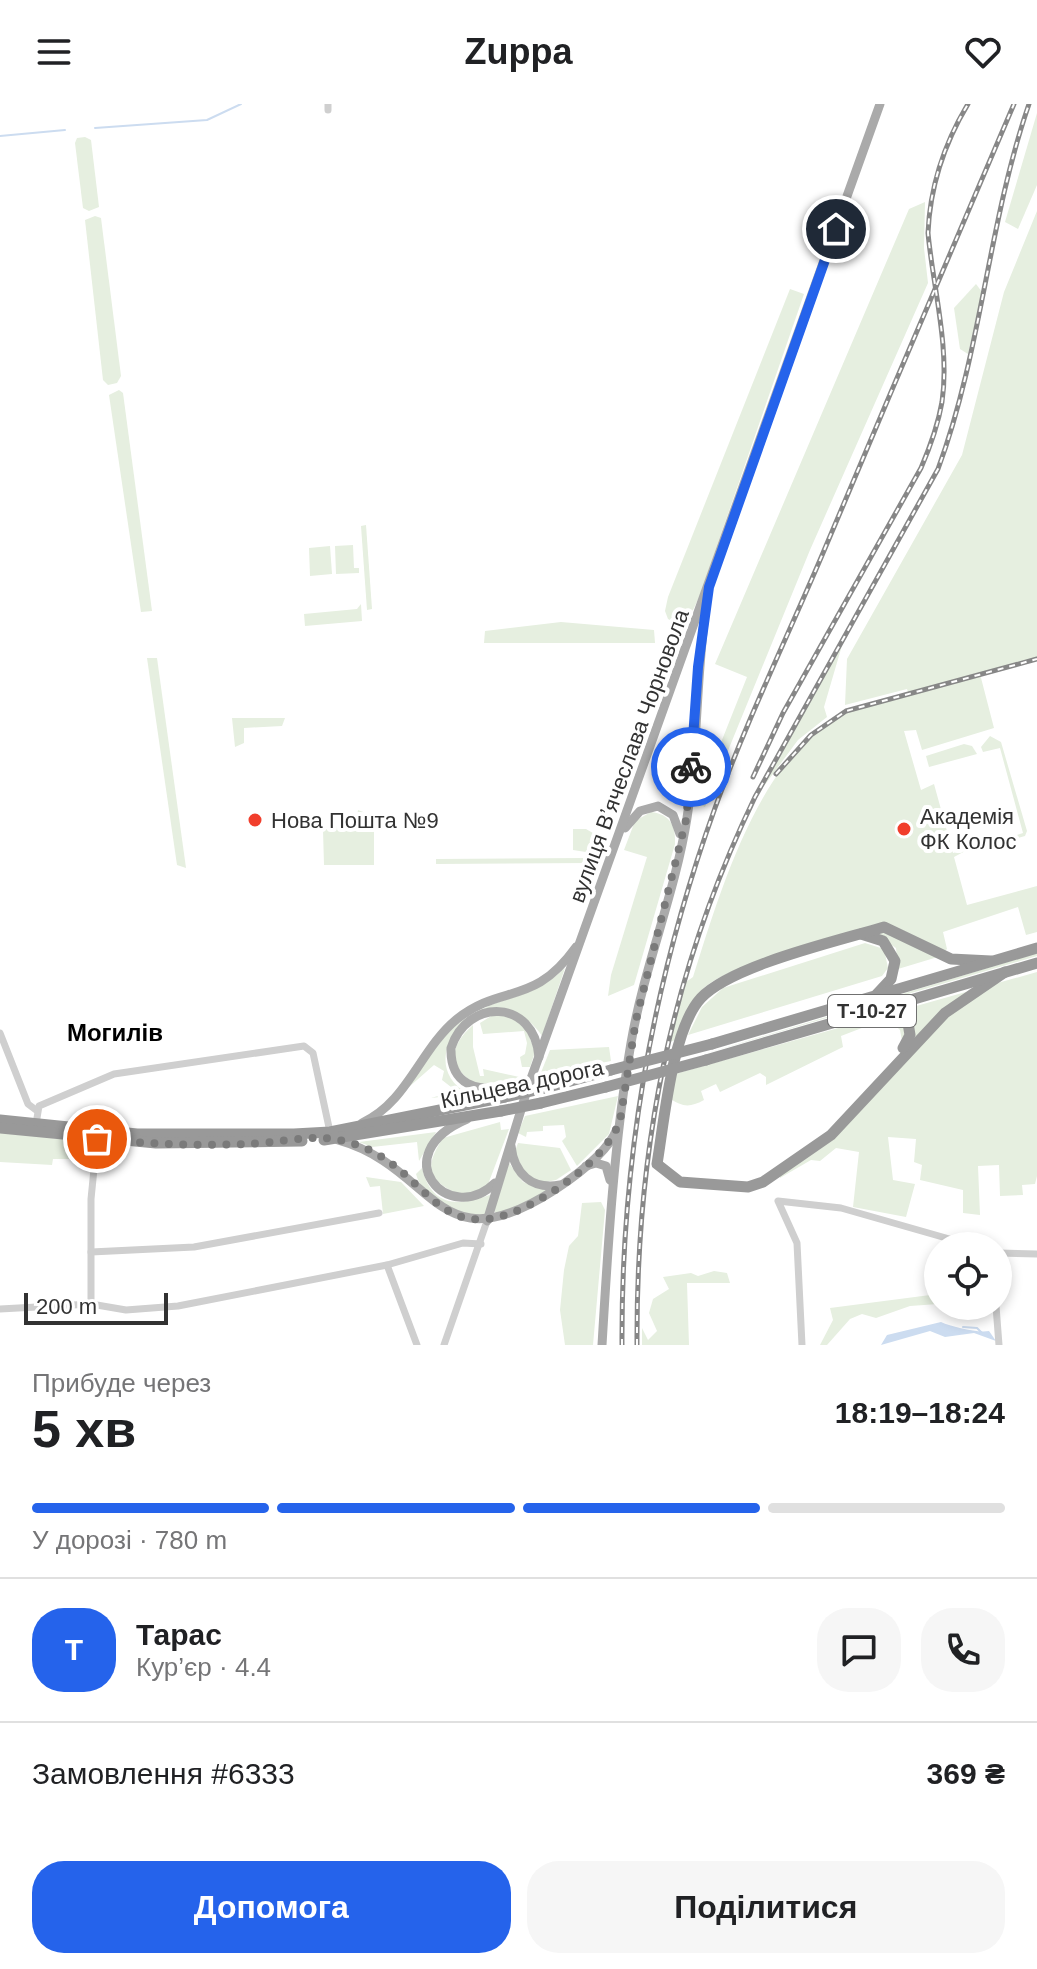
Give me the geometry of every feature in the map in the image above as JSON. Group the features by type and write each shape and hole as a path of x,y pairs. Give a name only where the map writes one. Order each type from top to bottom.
{"highway":[{"path":"991,961 951,959 892,928 884,927 744,972 719,984 700,999 687,1019 663,1111 657,1164 680,1182 758,1185 831,1135 945,1013 1005,972"},
{"path":"860,934 883,941 895,961 891,979 877,995"},
{"name":"Т-10-27","path":"877,995 1037,948"},
{"name":"Кільцева дорога","path":"0,1128 97,1139 205,1145 333,1135 474,1117 706,1060 1037,963"},
{"name":"Кільцева дорога","path":"0,1120 188,1135 333,1135 354,1127 506,1092 549,1086 712,1044 877,995"},
{"path":"870,1012 904,1019 910,1029 908,1041 882,1078"}],"main road":[{"name":"вулиця Вʼячеслава Чорновола","path":"487,1221 511,1138 880,104"},
{"name":"вулиця Вʼячеслава Чорновола","path":"610,1204 631,1041 681,845 689,799 700,650 709,587"},
{"path":"687,647 695,643 700,650"},
{"path":"619,835 640,811 658,806 669,810 677,821 681,845"},
{"path":"354,1127 372,1119 391,1103 454,1022 481,1005 542,983 560,968 583,938"},
{"path":"506,1092 479,1090 466,1084 456,1073 451,1048 465,1025 493,1012 517,1015 530,1026 539,1059"},
{"path":"474,1117 453,1126 433,1141 426,1156 429,1176 441,1191 461,1198 483,1193 498,1181"},
{"path":"333,1135 380,1156 440,1208 487,1221 516,1212 564,1184 615,1135 620,1121"},
{"path":"511,1138 512,1154 524,1177 545,1187 564,1184"},
{"path":"585,1167 600,1163 609,1169 602,1345"}],"street":[{"path":"0,1033 28,1104 36,1110"},
{"path":"36,1110 51,1098 114,1074 304,1046 313,1053 333,1135"},
{"path":"36,1110 36,1124"},
{"path":"91,1304 97,1139"},
{"path":"802,1345 797,1243 778,1201 841,1208 925,1232"},
{"path":"91,1252 194,1247 379,1213"},
{"path":"444,1345 487,1221"},
{"path":"0,1309 91,1304 126,1310 178,1306 387,1265 430,1249 463,1243 481,1244"},
{"path":"1012,1253 1037,1254"},
{"path":"387,1265 417,1345"}],"green space":[{"path":"1037,113 1037,185 1018,229 1005,222"},
{"path":"77,138 91,140 99,207 89,211 83,208 75,143"},
{"path":"925,202 924,248 928,283 810,550 705,807 697,803 747,677 715,664 909,209"},
{"path":"1037,211 1037,657 980,674 994,728 922,750 916,730 904,731 921,790 934,784 953,853 971,848 954,857 967,905 1037,886 1037,932 1026,935 1018,907 943,932 947,949 944,952 896,928 861,929 756,962 718,978 695,998 676,1040 669,1042 686,982 693,977 729,870 764,796 786,763 811,736 839,716 909,695 907,689 845,705 847,659 962,455 1004,292"},
{"path":"95,216 101,218 121,376 117,383 108,385 103,380 85,220"},
{"path":"976,284 982,292 968,354 960,349 954,308"},
{"path":"790,289 804,294 700,595 688,621 678,624 668,619 665,611 668,597"},
{"path":"119,390 123,393 152,611 141,612 109,395"},
{"path":"366,525 372,609 367,610 361,526"},
{"path":"353,545 354,568 359,568 359,573 336,574 335,546"},
{"path":"330,546 332,574 310,576 309,548"},
{"path":"361,604 362,621 305,626 304,614 357,609"},
{"path":"561,622 654,630 655,643 484,643 485,631"},
{"path":"843,642 824,707 827,717 798,740 761,790"},
{"path":"147,658 157,658 186,868 177,865"},
{"path":"232,718 285,718 282,726 244,728 244,743 235,747"},
{"path":"990,736 1001,742 1027,831 1025,836 1011,840 1007,838 1023,833 1000,748 983,752 981,747"},
{"path":"964,744 972,746 977,754 929,767 926,756"},
{"path":"358,810 374,816 374,865 324,865 323,830 356,821"},
{"path":"651,812 663,815 670,822 675,844 634,985 608,996 611,975 647,857 624,850 635,821"},
{"path":"573,829 586,829 598,836 592,853 573,850"},
{"path":"585,858 589,863 436,864 436,859"},
{"path":"886,930 941,956 898,969 896,948 875,934"},
{"path":"865,943 884,949 888,968 882,976 688,1035 702,1007 723,988"},
{"path":"1037,953 1037,956 701,1055"},
{"path":"565,968 542,1036 523,1017 501,1010 481,1014 463,1025 450,1041 446,1059 451,1078 468,1094 431,1098 448,1093 451,1087 442,1080 444,1071 434,1065 409,1087 438,1045 466,1018 542,986"},
{"path":"1037,972 1037,1176 1035,1184 1022,1185 1023,1195 1000,1196 999,1165 978,1166 980,1215 963,1213 963,1190 920,1180 922,1165 914,1162 916,1139 888,1137 893,1180 915,1184 906,1217 853,1207 859,1152 836,1148 820,1161 811,1160 780,1178 780,1173 812,1152 905,1057 900,1030 891,1021 880,1021 841,1036 843,1047 766,1085 766,1077 760,1073 720,1092 716,1084 701,1091 704,1100 694,1104 682,1105 669,1098 675,1074"},
{"path":"496,1013 524,1022 535,1052 530,1067 522,1067 520,1057 525,1054 527,1043 524,1031 483,1034 480,1023"},
{"path":"473,1025 473,1047 480,1076 484,1076 483,1069 524,1078 477,1085 467,1078 456,1064 455,1056 459,1041"},
{"path":"609,1047 611,1061 540,1075 550,1050"},
{"path":"618,1096 609,1134 577,1166 562,1141 566,1137 564,1125 543,1126 543,1131 527,1132 526,1137 518,1133 525,1116"},
{"path":"500,1122 501,1130 509,1129 487,1187 462,1196 436,1179 432,1173 432,1158 443,1138"},
{"path":"0,1132 87,1142 86,1159 53,1159 52,1165 0,1162"},
{"path":"436,1132 419,1161 417,1142 372,1147 359,1142"},
{"path":"518,1143 560,1148 571,1170 556,1180 540,1183 524,1173 515,1151"},
{"path":"509,1163 523,1182 549,1191 499,1216 494,1211"},
{"path":"422,1168 433,1191 449,1201 469,1201 492,1194 484,1218 464,1213 434,1199 426,1192 416,1174"},
{"path":"366,1177 401,1182 424,1206 383,1214 380,1186 370,1187"},
{"path":"601,1202 605,1210 593,1345 565,1345 560,1310 569,1246 578,1236 582,1203"},
{"path":"714,1271 727,1273 730,1283 687,1283 689,1345 642,1345 642,1328 648,1340 657,1331 649,1313 653,1299 669,1289 663,1277 691,1273 698,1276"},
{"path":"924,1296 924,1305 910,1306 876,1318 862,1314 850,1319 827,1345 820,1345 833,1320 830,1308"}],"water":[{"path":"941,1322 965,1329 989,1331 996,1341 974,1333 945,1337 930,1331 881,1345 887,1335"}],"waterway":[{"path":"95,128 207,120 241,104"},
{"path":"0,136 65,130"},
{"path":"963,1327 977,1328 982,1333"}],"railway":[{"path":"753,777 783,713 921,468 933,436 942,402 944,360 928,233 929,216 940,166 968,104"},
{"path":"622,1345 627,1208 645,1072 658,1005 693,873 740,744 1014,104"},
{"path":"637,1345 638,1273 651,1132 680,996 701,929 725,863 755,797 938,469 965,378 1004,194 1029,104"},
{"path":"776,774 811,735 846,711 1037,659"}],"way so far":[{"path":"97,1139 191,1145 335,1139 371,1150 388,1161 440,1208 454,1214 487,1221 499,1219 539,1200 585,1167 615,1135 620,1121 631,1041 686,820 691,767"}],"place":[{"name":"Нова Пошта №9","path":"255,820"},
{"name":"Академія ФК Колос","path":"904,829"}],"district":[{"name":"Могилів","path":"115,1032"}],"route":[{"path":"691,767 698,667 709,587 836,229"}]}
